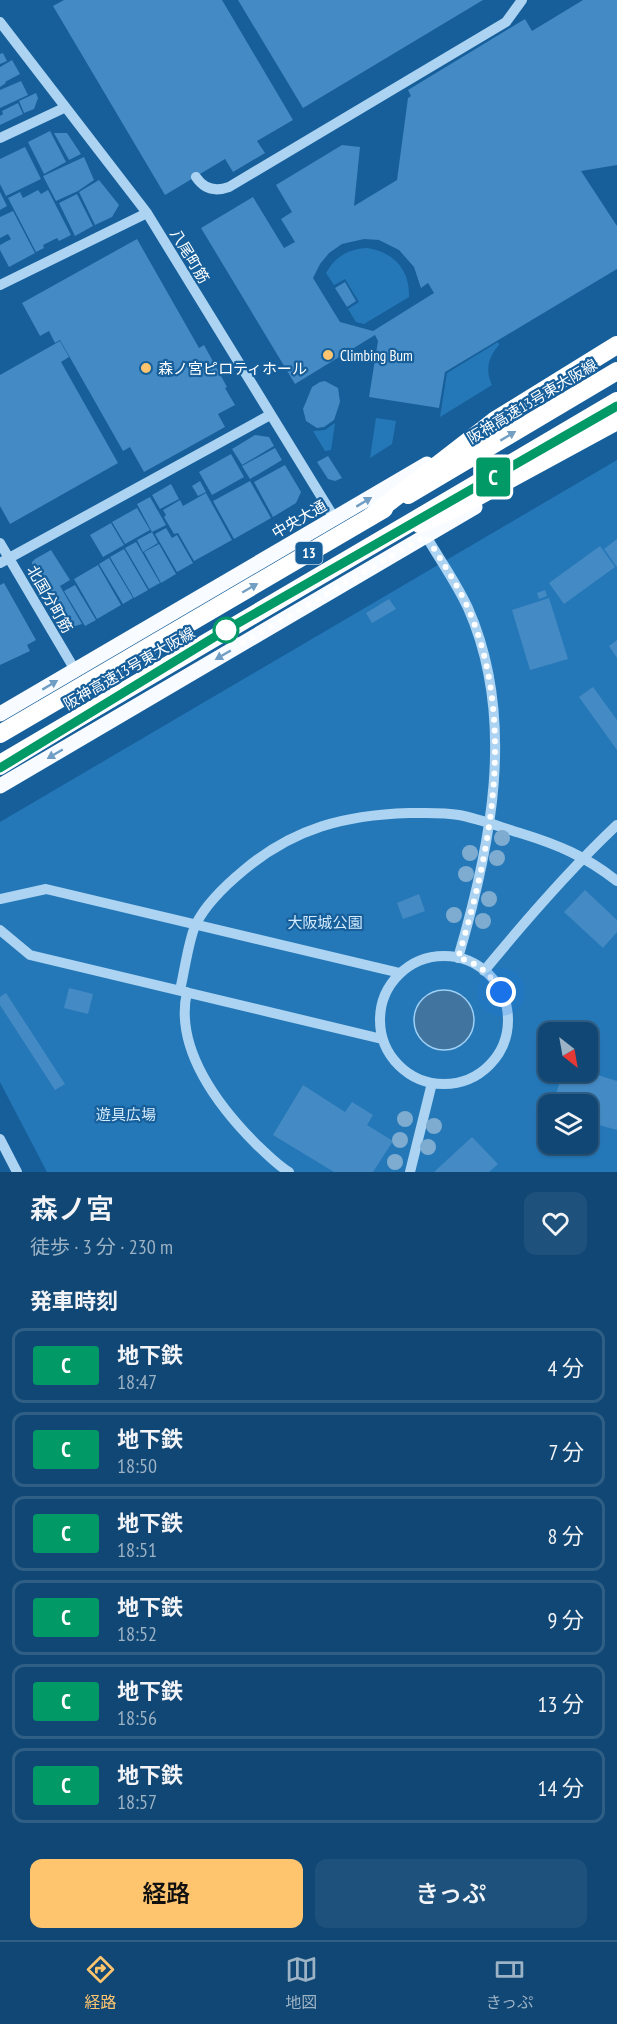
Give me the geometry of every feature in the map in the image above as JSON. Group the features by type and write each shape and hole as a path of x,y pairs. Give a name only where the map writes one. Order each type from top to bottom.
{"highway":[{"path":"370,517 494,421 617,345"},
{"name":"阪神高速13号東大阪線","path":"0,734 617,371"},
{"name":"阪神高速13号東大阪線","path":"0,764 617,401"},
{"path":"383,540 455,508 617,422"}],"main road":[{"name":"中央大通","path":"0,714 617,354"},
{"path":"0,786 617,422"}],"street":[{"path":"196,177 200,183 214,190 229,187 506,22 522,0"},
{"name":"八尾町筋","path":"0,22 147,213 335,519"},
{"path":"0,138 64,108"},
{"path":"0,285 147,213"},
{"path":"4,560 270,415"},
{"path":"426,536 468,608 482,648 492,695 495,765 489,822 478,884 458,958"},
{"name":"北国分町筋","path":"0,543 4,560 75,670"},
{"path":"289,1172 242,1130 225,1108 199,1067 185,1023 183,991 196,925 227,884 259,858 287,840 316,827 343,819 405,813 457,814 489,822 550,842 583,857 617,881"},
{"path":"484,971 529,916 583,857 617,825"},
{"path":"0,899 46,889 400,973"},
{"path":"0,930 30,955 382,1039"},
{"path":"444,956 458,958 484,971 501,992 507,1011 507,1032 500,1050 488,1066 471,1078 452,1083 432,1083 415,1077 401,1068 390,1055 382,1039 380,1021 382,1004 388,987 400,973 425,959 444,956"},
{"path":"410,1172 432,1083"},
{"path":"0,1139 17,1172"}],"green space":[{"path":"367,248 385,254 398,264 407,279 409,297 364,324 356,322 348,309 359,302 345,279 334,285 326,273 343,255"},
{"path":"498,342 499,345 492,354 489,364 492,385 440,417 447,373"},
{"path":"376,418 396,421 392,444 370,458"},
{"path":"335,423 331,450 325,451 313,431 325,430"},
{"name":"大阪城公園","path":"617,460 617,1172 47,1172 0,1082 0,822"}],"shaded area":[{"path":"444,990 461,995 469,1003 474,1020 469,1037 461,1045 444,1050 427,1045 419,1037 414,1020 419,1003 427,995"}],"building":[{"path":"64,0 222,0 293,120 257,141 265,153 233,172 225,159 165,195 53,6"},
{"path":"238,0 483,0 303,108"},
{"path":"583,0 617,0 617,165 581,171 617,226 617,269 445,372 439,408 369,397 378,341 375,335 295,384 201,228 253,197 284,248 295,242 281,219 292,212 276,185 342,145 360,147 354,206 397,180 408,98 411,96 408,90 525,19 532,31","holes":["364,239 379,240 399,250 414,267 421,288 428,283 434,293 373,331 340,322 313,278 329,253 342,244"]},
{"path":"3,53 7,61 0,64 0,54"},
{"path":"12,60 20,74 0,87 0,67"},
{"path":"21,81 28,95 0,108 0,90"},
{"path":"36,93 38,98 34,109 24,113 19,101"},
{"path":"18,103 23,114 0,125 2,111"},
{"path":"50,131 66,162 44,174 28,142"},
{"path":"54,133 67,133 81,154 69,160"},
{"path":"25,147 41,179 6,196 0,184 0,159"},
{"path":"84,157 94,180 78,191 56,201 43,176"},
{"path":"99,180 119,205 112,217 95,225 79,192"},
{"path":"38,190 41,194 48,190 71,235 59,241 57,238 43,245 44,248 36,252 8,198 20,192 23,198"},
{"path":"0,192 7,206 0,210"},
{"path":"77,194 93,226 75,236 59,203"},
{"path":"13,211 35,253 9,267 0,250 0,245 11,239 8,234 0,238 0,217"},
{"name":"森ノ宮ピロティホール","path":"137,239 199,348 204,345 235,405 218,414 225,427 144,472 130,447 123,451 60,340 55,343 49,331 40,336 22,303"},
{"path":"345,282 356,301 347,307 335,288"},
{"path":"60,341 69,357 61,362 118,463 10,524 0,506 0,375"},
{"path":"325,381 338,388 340,402 334,420 324,427 317,428 306,421 303,409 312,387"},
{"path":"255,435 269,437 274,446 242,465 232,449"},
{"path":"275,448 282,460 250,479 242,466"},
{"path":"231,454 244,477 212,495 199,472"},
{"path":"328,456 342,478 335,481 328,479 317,462"},
{"path":"285,465 301,492 296,503 273,517 254,482"},
{"path":"200,481 206,492 198,496 192,486"},
{"path":"250,481 271,518 234,539 213,501"},
{"path":"171,484 179,499 160,509 152,495"},
{"path":"206,493 232,540 194,561 178,533 174,534 164,517 166,515 163,510 180,500 183,506"},
{"path":"150,497 166,525 152,532 137,504"},
{"path":"137,508 150,530 125,544 112,522"},
{"path":"111,523 124,545 103,557 90,535"},
{"path":"166,528 172,538 177,535 193,563 177,572 155,534"},
{"path":"152,532 158,543 143,552 137,540"},
{"path":"617,539 617,567 604,549"},
{"path":"136,542 160,583 149,589 125,548"},
{"path":"159,544 176,574 161,583 144,552"},
{"path":"600,546 615,567 564,604 549,583"},
{"path":"124,549 148,590 134,598 110,557"},
{"path":"51,550 70,580 60,586 82,624 72,627 65,622 32,569 32,562 35,559"},
{"path":"109,558 133,598 123,604 99,564"},
{"path":"98,565 121,605 97,619 74,579"},
{"path":"4,583 36,640 27,645 30,651 0,665 0,585"},
{"path":"75,585 96,620 85,626 64,591"},
{"path":"545,590 547,596 539,599 537,593"},
{"path":"549,598 568,659 530,670 512,610"},
{"path":"389,599 396,609 372,623 366,613"},
{"path":"617,640 617,658 609,646"},
{"path":"593,687 617,720 617,750 579,697"},
{"path":"585,890 617,920 617,932 603,948 564,912"},
{"path":"419,894 425,911 403,919 397,903"},
{"path":"69,988 93,994 88,1014 64,1008"},
{"path":"6,993 65,1084 55,1090 0,1005 0,997"},
{"path":"598,1075 617,1081 617,1130 598,1125 598,1094 556,1094 560,1082 598,1082"},
{"path":"303,1085 345,1112 352,1102 373,1115 367,1125 393,1141 373,1172 334,1172 273,1135"},
{"path":"472,1137 498,1164 489,1172 434,1172"}],"metro line":[{"name":"C","path":"0,768 226,630 617,406"}],"place":[{"name":"Climbing Bum","path":"328,355"},
{"name":"森ノ宮ピロティホール","path":"146,368"}],"route":[{"path":"226,630 243,643 426,536 468,608 482,648 492,695 495,765 486,847 468,926 458,958 484,971 501,992"}],"park label":[{"name":"遊具広場","path":"126,1114"}]}
